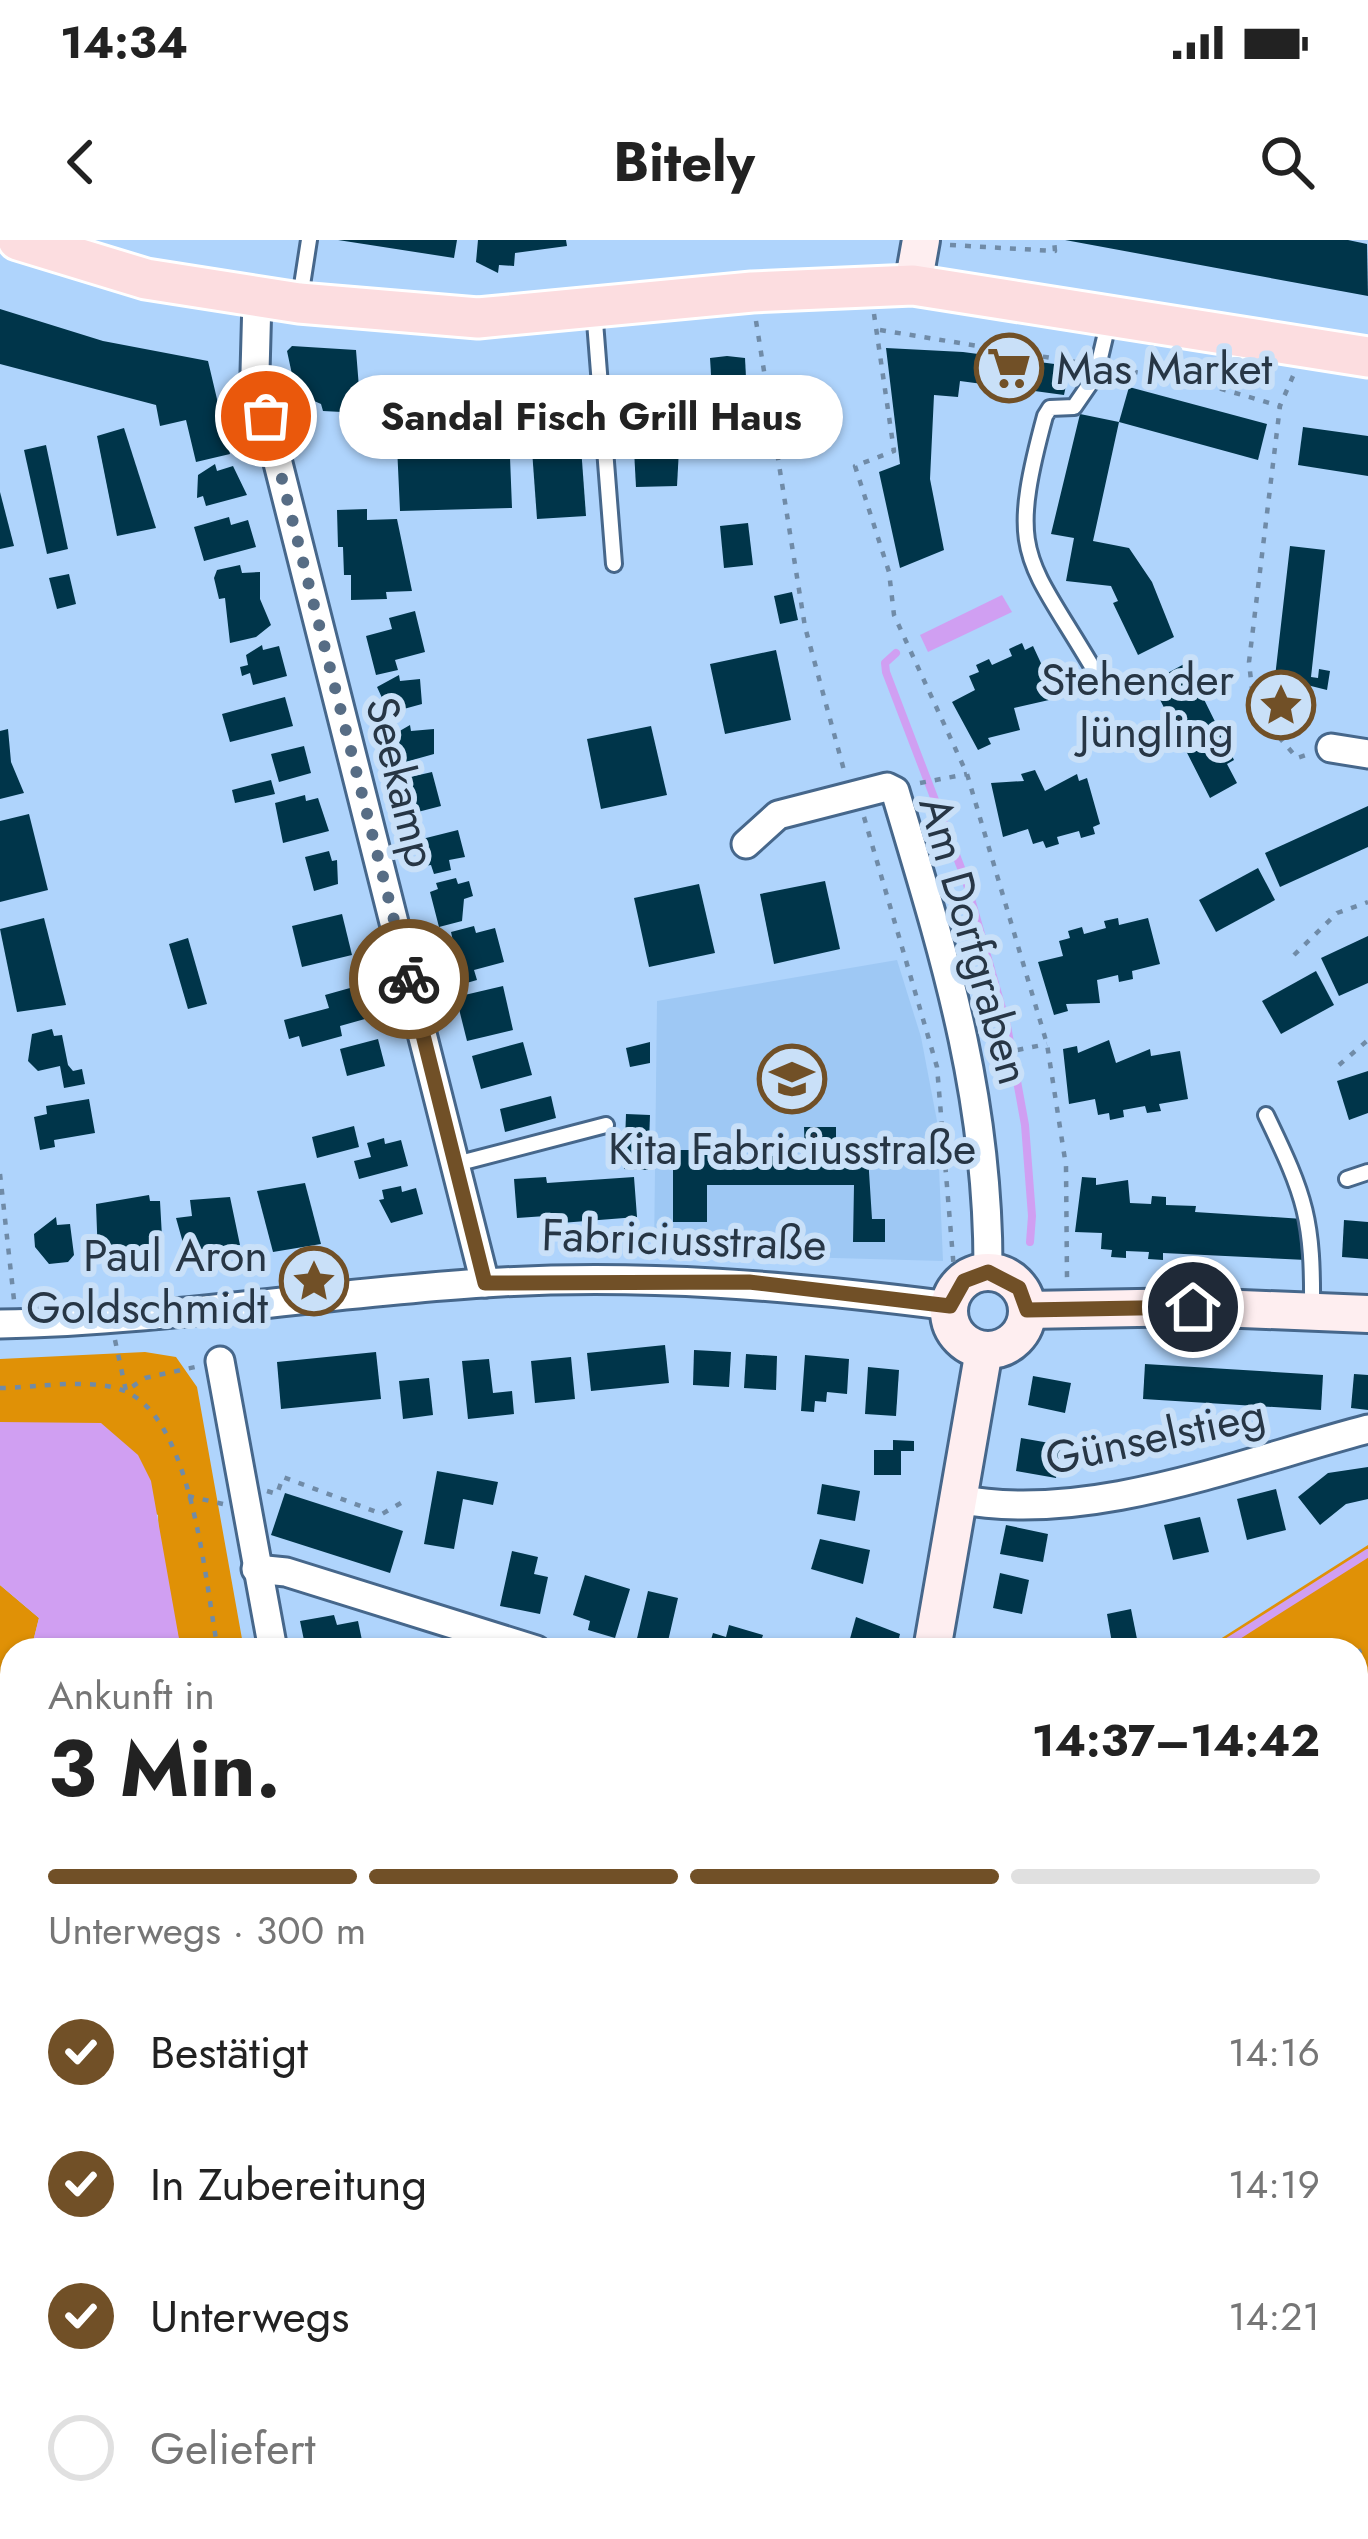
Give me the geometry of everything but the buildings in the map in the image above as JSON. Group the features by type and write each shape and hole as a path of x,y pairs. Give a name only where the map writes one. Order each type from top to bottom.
{"main road":[{"path":"18,240 146,280 299,303 478,318 752,292 913,285 1368,357"}],"street":[{"path":"913,285 921,242"},
{"name":"Seekamp","path":"257,299 255,371 485,1283"},
{"path":"1331,748 1368,754"},
{"name":"Am Dorfgraben","path":"746,844 778,815 887,787 895,791 956,994 981,1115 967,1286"},
{"name":"Fabriciusstraße","path":"110,1317 485,1283 967,1286"},
{"path":"967,1286 1019,1288 1027,1310 1015,1340 984,1350 961,1339 967,1286"},
{"path":"1027,1310 1368,1314"},
{"path":"8,1324 110,1317"},
{"path":"934,1638 984,1350"},
{"path":"220,1361 270,1638"},
{"name":"Günselstieg","path":"958,1499 993,1507 1087,1503 1368,1429"},
{"path":"256,1569 286,1572 498,1638"}],"lane":[{"path":"299,303 309,240"},
{"path":"594,309 614,565"},
{"path":"1097,675 1031,568 1023,538 1023,508 1045,416 1050,408 1074,407 1086,395 1110,315"},
{"path":"1266,1115 1304,1195 1313,1244 1312,1312"},
{"path":"456,1164 606,1125"},
{"path":"1347,1178 1368,1172"}],"path":[{"path":"921,242 1055,251 1054,240"},
{"path":"867,285 894,451 855,466 889,572 894,615 968,774 1047,1044 1066,1166 1068,1308"},
{"path":"752,292 805,627 841,766 857,794 937,1067 954,1270 967,1286"},
{"path":"1307,346 1280,406 1249,662 1255,708 1274,736 1297,758 1331,748"},
{"path":"906,787 968,774"},
{"path":"1294,955 1337,913 1368,902"},
{"path":"1339,1065 1368,1040"},
{"path":"987,1056 1047,1044"},
{"path":"0,1174 8,1324"},
{"path":"110,1317 126,1391 147,1407 171,1442 188,1496 216,1638"},
{"path":"0,1388 126,1391 145,1378 220,1361"},
{"path":"188,1496 277,1494 283,1478 382,1514 401,1503"}],"shaded area":[{"path":"1002,595 1012,612 928,652 920,635"},
{"name":"Kita Fabriciusstraße","path":"897,960 921,1037 937,1121 943,1261 654,1253 657,1001"},
{"path":"145,1352 176,1357 197,1387 242,1638 178,1638 159,1546 158,1515 0,1422 0,1359"},
{"path":"0,1422 101,1423 138,1455 151,1481 179,1638 34,1638 39,1618 0,1585"},
{"path":"1368,1545 1368,1638 1222,1638"},
{"path":"0,1585 39,1618 34,1638 0,1638"}],"waterway":[{"path":"896,653 885,663 886,672 966,881 1007,1026 1025,1125 1030,1242"},
{"path":"1234,1638 1368,1553"}],"way so far":[{"path":"266,416 409,979"}],"place":[{"name":"Mas Market","path":"1009,368"},
{"name":"Sandal Fisch Grill Haus","path":"266,416"},
{"name":"Stehender Jüngling","path":"1281,705"},
{"name":"Kita Fabriciusstraße","path":"792,1079"},
{"name":"Paul Aron Goldschmidt","path":"314,1281"}],"route":[{"path":"409,979 485,1283 749,1282 950,1306 964,1281 988,1272 1000,1274 1019,1288 1027,1310 1193,1307"}]}
